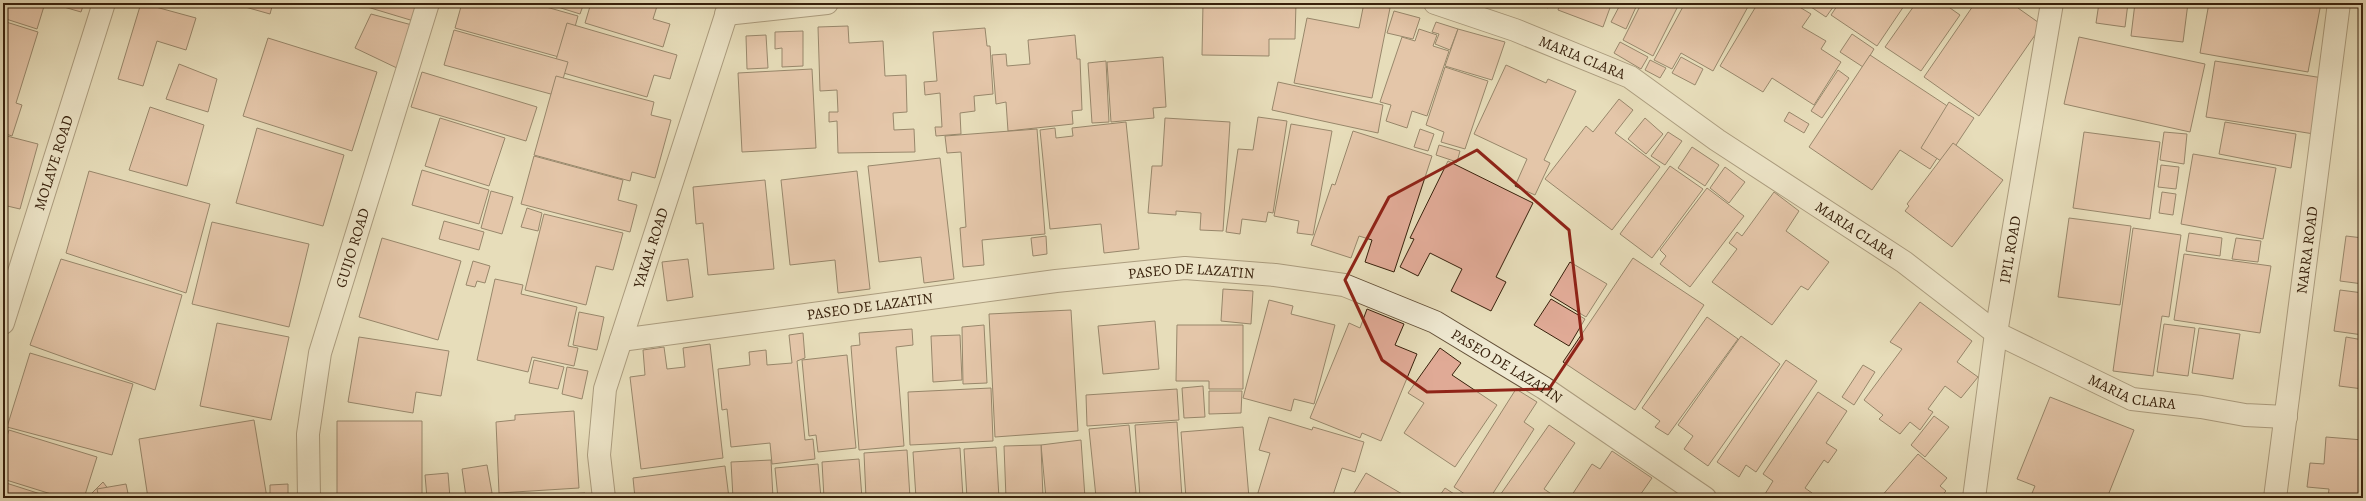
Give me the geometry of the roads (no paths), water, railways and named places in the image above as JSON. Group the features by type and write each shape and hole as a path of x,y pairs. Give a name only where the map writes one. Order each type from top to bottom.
{"street":[{"name":"MOLAVE ROAD","path":"3,324 104,3"},
{"name":"GUIJO ROAD","path":"309,498 308,434 320,353 428,3"},
{"path":"728,9 827,3"},
{"name":"MARIA CLARA","path":"1435,3 1515,30 1630,77 1717,140 1904,262 1996,333 2132,399 2201,407 2245,415 2286,417"},
{"name":"IPIL ROAD","path":"1974,498 1996,333 2052,3"},
{"name":"NARRA ROAD","path":"2275,498 2339,3"},
{"name":"YAKAL ROAD","path":"604,498 600,454 606,389 728,9"},
{"name":"PASEO DE LAZATIN","path":"621,340 1056,281 1184,268 1275,275 1344,285 1435,322 1544,388 1706,498"}]}
